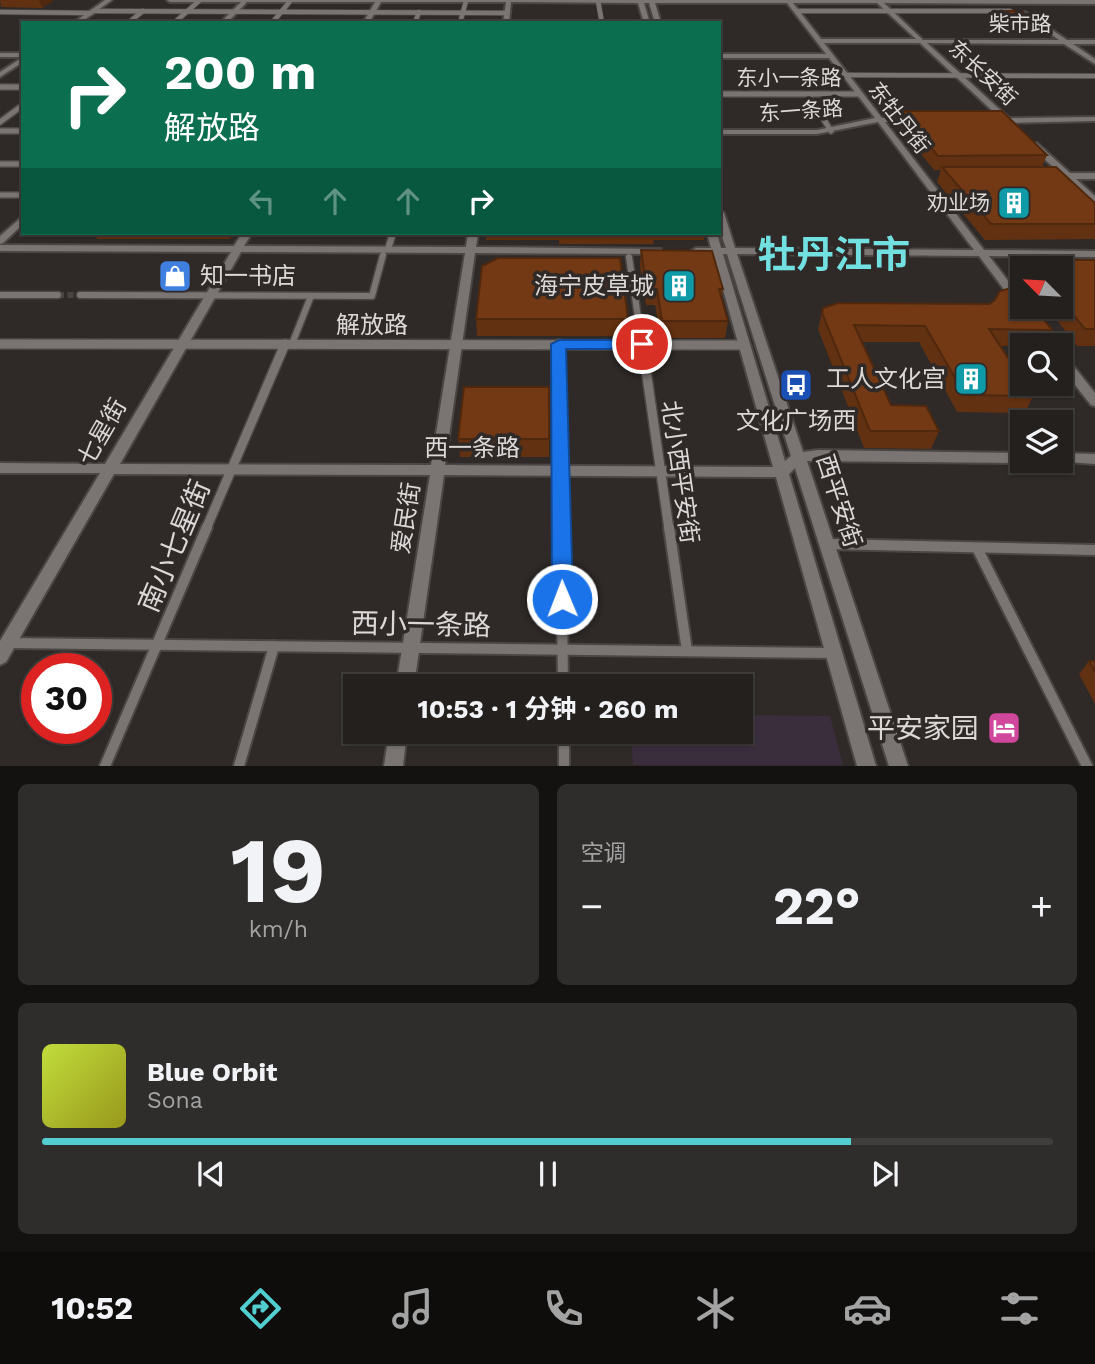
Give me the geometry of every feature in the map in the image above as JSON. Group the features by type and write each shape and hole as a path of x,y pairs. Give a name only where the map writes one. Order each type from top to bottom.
{"main road":[{"path":"1010,1 1095,55"},
{"name":"东牡丹街","path":"830,56 984,256"}],"street":[{"path":"79,21 109,0"},
{"path":"170,0 1095,2"},
{"path":"176,21 200,0"},
{"path":"225,21 246,0"},
{"path":"274,21 291,0"},
{"path":"367,21 379,0"},
{"path":"506,21 509,0"},
{"name":"东牡丹街","path":"788,0 830,56"},
{"name":"东长安街","path":"878,0 1017,129"},
{"path":"461,21 466,1"},
{"path":"598,1 602,21"},
{"path":"640,1 646,21"},
{"path":"651,1 657,21"},
{"path":"1010,1 1095,62"},
{"path":"130,21 143,11"},
{"path":"796,11 1021,11"},
{"path":"0,12 507,13"},
{"path":"416,21 419,12"},
{"name":"柴市路","path":"819,41 1095,41"},
{"path":"0,55 21,57"},
{"path":"721,56 830,56"},
{"path":"0,75 21,59"},
{"path":"844,75 1095,76"},
{"path":"0,86 21,86"},
{"name":"东小一条路","path":"721,94 859,94"},
{"path":"808,94 831,131"},
{"path":"0,122 21,106"},
{"path":"981,120 1095,119"},
{"name":"东一条路","path":"721,132 831,131 877,120 929,120"},
{"path":"0,131 21,131"},
{"name":"东长安街","path":"1027,138 1095,201"},
{"path":"0,164 21,164"},
{"path":"921,176 935,176"},
{"path":"1055,176 1095,176"},
{"path":"0,195 21,195"},
{"name":"西平安街","path":"721,219 899,765"},
{"path":"0,241 21,221"},
{"name":"七星街","path":"4,650 107,469 246,235"},
{"path":"80,296 372,296 392,235"},
{"name":"爱民街","path":"407,674 473,235"},
{"name":"西平安街","path":"713,235 867,765"},
{"path":"0,248 665,254 629,257 470,253"},
{"path":"0,253 236,251"},
{"path":"685,254 1095,256"},
{"path":"984,256 1010,290"},
{"name":"北小西平安街","path":"629,257 687,651"},
{"path":"0,295 58,295"},
{"name":"南小七星街","path":"105,765 232,470 311,296"},
{"path":"1032,319 1043,333"},
{"name":"解放路","path":"0,344 745,345"},
{"path":"559,344 563,674"},
{"path":"1073,374 1095,402"},
{"path":"782,472 799,457 818,454 1010,457"},
{"path":"1073,458 1095,459"},
{"name":"西一条路","path":"0,468 782,472"},
{"path":"827,544 1095,550"},
{"path":"977,548 1087,765"},
{"name":"西小一条路","path":"4,650 156,645 834,653"},
{"path":"239,765 274,646"},
{"path":"393,765 396,744"},
{"path":"564,744 564,765"}],"shaded area":[{"path":"753,715 830,716 843,765 633,765 632,744 753,744"}],"building":[{"path":"1002,11 1021,11 1038,23 1018,22"},
{"path":"902,111 1002,111 1047,155 938,156"},
{"name":"劝业场","path":"942,167 1056,167 1095,203 1095,224 991,224"},
{"path":"641,250 712,251 723,289 719,289 728,321 662,321 657,289 647,289"},
{"path":"498,258 620,258 628,319 476,319 482,266"},
{"path":"1073,260 1095,260 1095,329 1085,329 1073,315"},
{"path":"1010,288 1010,319 1043,319 1052,330 989,329 1010,361 1010,396 965,395 925,326 854,325 891,405 926,406 939,431 870,431 822,313 823,308 838,303 989,304 1000,291"},
{"path":"464,387 549,387 549,439 458,439"},
{"path":"1089,661 1095,661 1095,672"}],"tunnel":[{"path":"58,295 80,295"}],"place":[{"name":"劝业场","path":"1014,203"},
{"name":"知一书店","path":"175,276"},
{"name":"海宁皮草城","path":"679,286"},
{"name":"工人文化宫","path":"971,379"},
{"name":"文化广场西","path":"796,385"},
{"name":"平安家园","path":"1004,728"}],"district":[{"name":"牡丹江市","path":"834,255"}],"route":[{"path":"562,599 559,344 642,344"}]}
